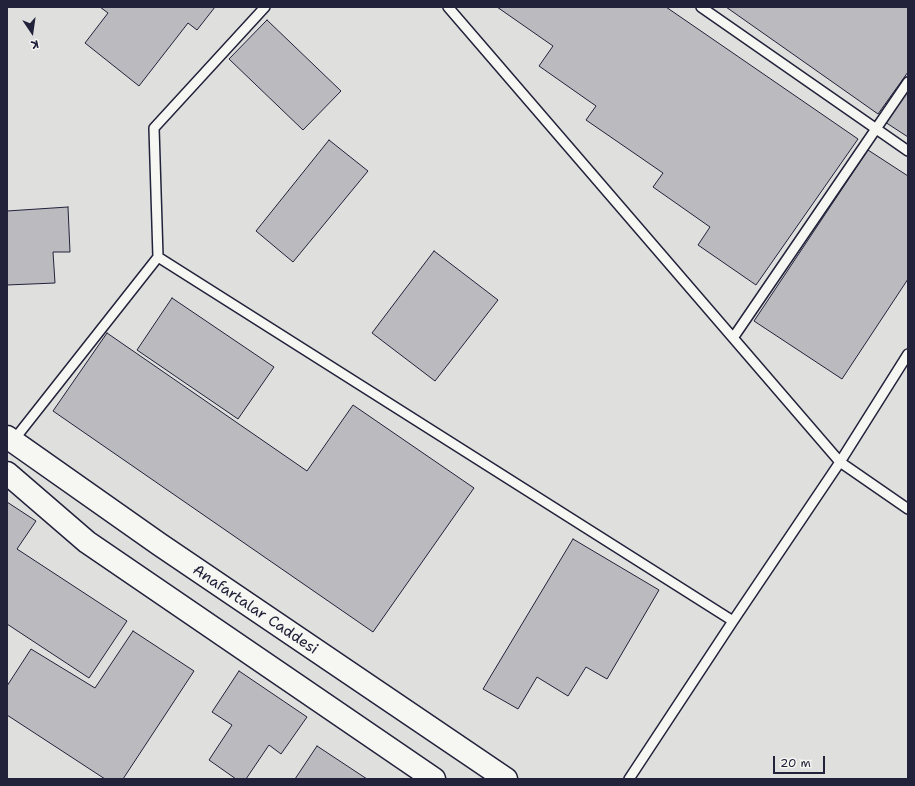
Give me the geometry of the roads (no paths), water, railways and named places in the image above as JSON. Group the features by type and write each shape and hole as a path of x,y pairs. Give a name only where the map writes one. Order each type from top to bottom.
{"main road":[{"name":"Anafartalar Caddesi","path":"10,440 159,544 506,779"},
{"path":"7,473 87,542 434,779"}],"lane":[{"path":"10,440 158,257 154,128 265,7"},
{"path":"448,7 840,462 908,509"},
{"path":"701,7 908,150"},
{"path":"733,338 908,82"},
{"path":"158,257 733,622"},
{"path":"630,779 840,462 908,354"}]}
